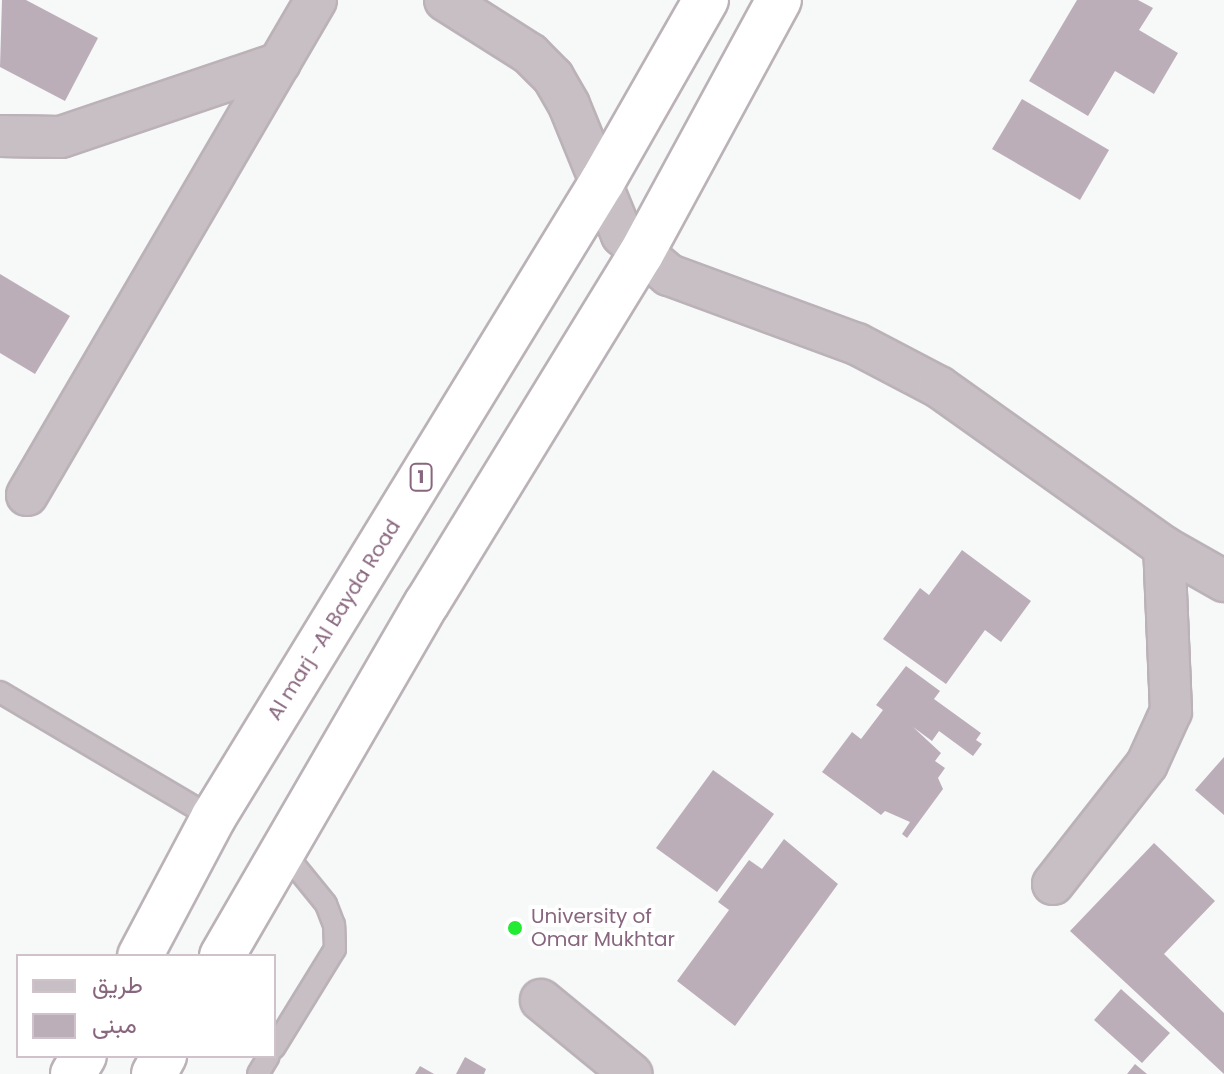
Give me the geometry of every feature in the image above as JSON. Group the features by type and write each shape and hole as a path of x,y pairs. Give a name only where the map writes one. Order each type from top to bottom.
{"highway":[{"name":"Al marj -Al Bayda Road","path":"141,954 213,818 602,182 706,0"},
{"path":"223,954 641,254 779,0"}],"street":[{"path":"27,495 316,0"},
{"path":"445,0 530,54 553,77 602,182 622,235 641,254 689,285 857,344 939,387 1164,547 1224,581"},
{"path":"0,136 72,134 280,63"},
{"path":"1053,884 1147,764 1171,711 1164,547"},
{"path":"541,1000 631,1074"}],"lane":[{"path":"0,692 213,818"},
{"path":"276,1045 335,949 334,925 326,904 283,851"}],"building":[{"path":"2,0 26,0 98,38 65,101 0,67"},
{"path":"1077,0 1138,0 1153,8 1139,30 1178,53 1154,94 1115,71 1088,116 1029,81"},
{"path":"1022,99 1109,150 1080,200 992,149"},
{"path":"0,274 70,316 35,374 0,353"},
{"path":"962,550 1031,601 1001,642 985,630 946,684 883,639 920,588 929,595"},
{"path":"906,666 940,691 934,699 981,733 976,740 982,744 973,756 939,731 932,741 913,727 941,753 935,761 945,768 938,778 943,789 907,838 902,834 910,822 885,811 881,815 822,772 852,732 861,739 883,710 876,705"},
{"path":"1224,757 1224,815 1195,790"},
{"path":"713,770 774,814 717,892 656,848"},
{"path":"784,839 838,884 735,1026 677,981 729,910 718,902 749,860 762,869"},
{"path":"1154,843 1215,901 1164,954 1224,1013 1224,1074 1070,931"},
{"path":"1121,989 1170,1033 1142,1063 1094,1020"},
{"path":"465,1057 486,1069 484,1074 456,1074"},
{"path":"1135,1064 1147,1074 1127,1074"},
{"path":"420,1066 434,1074 415,1074"}],"place":[{"name":"University of Omar Mukhtar","path":"515,928"}]}
